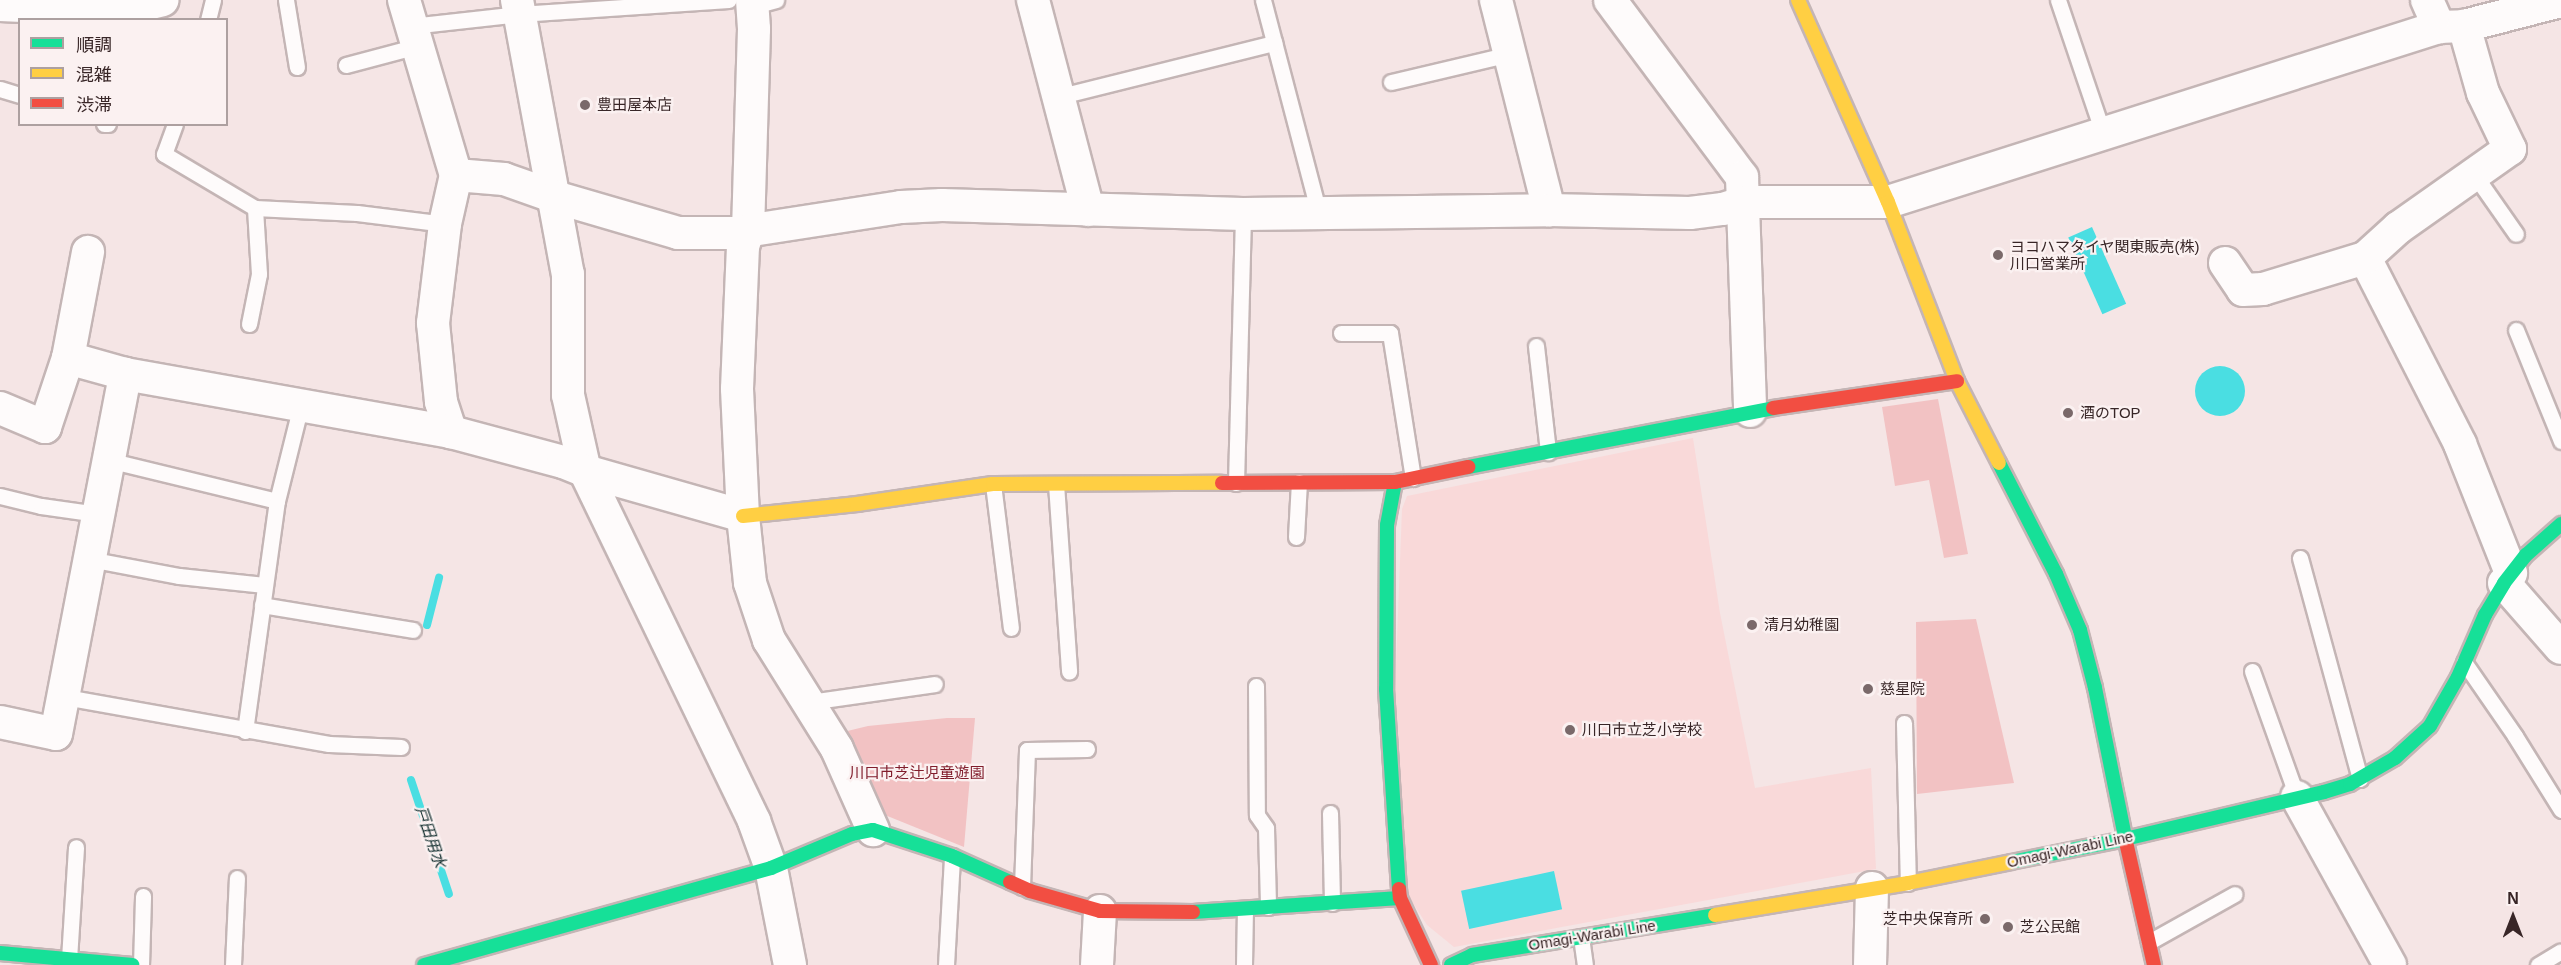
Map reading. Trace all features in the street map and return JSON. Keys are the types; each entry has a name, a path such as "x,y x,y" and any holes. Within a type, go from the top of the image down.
{"street":[{"path":"1033,0 1088,210"},
{"path":"1496,0 1549,210"},
{"path":"1610,0 1742,177 1750,411"},
{"path":"1798,0 1888,202 1957,381 2056,574 2080,630 2095,688 2125,839 2154,965"},
{"path":"456,175 504,179 555,197 678,233 748,231 901,207 942,205 1243,214 1549,210 1690,213 1723,209 1744,202 1888,202 2103,133 2443,18 2561,1"},
{"path":"752,2 748,231 743,246 737,389 743,516 750,583 769,640 837,749 873,830"},
{"path":"0,4 69,8 145,5"},
{"path":"518,7 568,274 568,395 585,471 647,604 754,821 771,868 789,965"},
{"path":"2225,263 2243,290 2263,289 2365,258 2398,228 2510,149 2443,18"},
{"path":"411,24 456,175 445,224 433,323 441,402 451,432"},
{"path":"0,408 45,428 68,358 88,252"},
{"path":"2365,258 2460,444 2507,578 2561,648"},
{"path":"68,358 125,374 451,432 563,462 585,471 743,516 857,504 993,484 1395,482 1750,411 1957,381"},
{"path":"0,722 56,734 125,374"},
{"path":"1395,482 1387,525 1386,689 1400,898 1431,965"},
{"name":"Omagi-Warabi Line","path":"1451,965 1472,955 1908,883 2125,839 2324,792 2360,779 2395,758 2430,726 2464,662 2485,615 2507,578 2526,555 2561,524"},
{"path":"2296,797 2390,965"},
{"path":"424,965 771,868 852,834 873,830 952,856 1022,888 1100,911 1186,912 1400,898"},
{"path":"1870,965 1872,888"},
{"path":"1097,965 1100,911"},
{"path":"0,952 131,965"}],"lane":[{"path":"208,18 213,0"},
{"path":"286,0 297,68"},
{"path":"1263,0 1319,213"},
{"path":"2058,0 2103,133"},
{"path":"346,65 411,24 518,7 752,2"},
{"path":"1057,97 1274,43"},
{"path":"1391,82 1509,54"},
{"path":"0,89 18,94"},
{"path":"174,126 164,154 255,208 357,213 445,224"},
{"path":"2474,174 2516,234"},
{"path":"249,324 259,274 255,208"},
{"path":"1236,483 1243,214"},
{"path":"2516,330 2561,441"},
{"path":"1341,333 1390,333 1413,478"},
{"path":"1536,346 1548,452"},
{"path":"245,730 277,501 301,405"},
{"path":"108,460 277,501"},
{"path":"1296,537 1299,482"},
{"path":"1056,483 1069,672"},
{"path":"993,484 1011,628"},
{"path":"0,496 41,506 98,514"},
{"path":"2300,558 2360,779"},
{"path":"89,559 179,576 265,585"},
{"path":"262,605 413,630"},
{"path":"2464,662 2559,803"},
{"path":"2252,671 2296,797"},
{"path":"809,702 935,684"},
{"path":"1256,686 1257,816 1266,828 1268,907"},
{"path":"65,696 329,744 402,747"},
{"path":"1904,723 1908,883"},
{"path":"1022,888 1027,750 1088,749"},
{"path":"1330,813 1332,903"},
{"path":"69,959 76,847"},
{"path":"946,965 952,856"},
{"path":"233,965 237,878"},
{"path":"2149,942 2235,894"},
{"path":"141,965 143,896"},
{"path":"1244,965 1245,909"},
{"path":"1581,937 1585,965"},
{"path":"2538,965 2559,952"}],"shaded area":[{"name":"川口市立芝小学校","path":"1693,438 1720,613 1755,788 1871,768 1876,869 1454,947 1427,925 1407,894 1395,691 1402,509 1407,496"}],"green space":[{"path":"1938,399 1968,554 1944,558 1929,480 1895,486 1882,407"},
{"path":"1976,619 2014,783 1917,794 1916,622"},
{"name":"川口市芝辻児童遊園","path":"947,718 975,718 964,847 875,811 835,734 868,726"}],"water":[{"path":"2092,227 2126,304 2102,314 2068,238"},
{"path":"2220,366 2229,368 2240,377 2245,391 2243,400 2234,411 2220,416 2211,414 2200,405 2195,391 2197,382 2206,371"},
{"path":"1554,871 1562,909 1469,929 1461,891"}],"waterway":[{"name":"戸田用水","path":"427,625 439,578"},
{"name":"戸田用水","path":"411,780 449,894"}],"traffic: fast":[{"path":"1468,467 1773,408"},
{"path":"1999,463 2056,574 2080,630 2095,688 2126,842"},
{"path":"1395,482 1387,525 1386,689 1399,889"},
{"path":"2011,862 2125,839 2324,792 2350,784 2395,758 2430,726 2458,677 2485,615 2504,583 2526,555 2561,524"},
{"path":"424,965 771,868 852,834 873,830 952,856 1010,882"},
{"path":"1193,912 1400,898"},
{"path":"1451,965 1472,955 1715,915"},
{"path":"0,953 132,965"}],"traffic: slow":[{"path":"1798,0 1888,202 1957,381 1999,463"},
{"path":"743,516 857,504 993,484 1222,483"},
{"path":"1715,915 1908,883 2011,862"}],"traffic: jam":[{"path":"1773,408 1957,381"},
{"path":"1222,483 1395,482 1468,467"},
{"path":"2126,842 2154,965"},
{"path":"1010,882 1030,891 1100,911 1193,912"},
{"path":"1399,889 1400,898 1431,965"}],"place":[{"name":"豊田屋本店","path":"585,105"},
{"name":"ヨコハマタイヤ関東販売(株) 川口営業所","path":"1998,255"},
{"name":"酒のTOP","path":"2068,413"},
{"name":"清月幼稚園","path":"1752,625"},
{"name":"慈星院","path":"1868,689"},
{"name":"川口市立芝小学校","path":"1570,730"},
{"name":"芝中央保育所","path":"1985,919"},
{"name":"芝公民館","path":"2008,927"}]}
